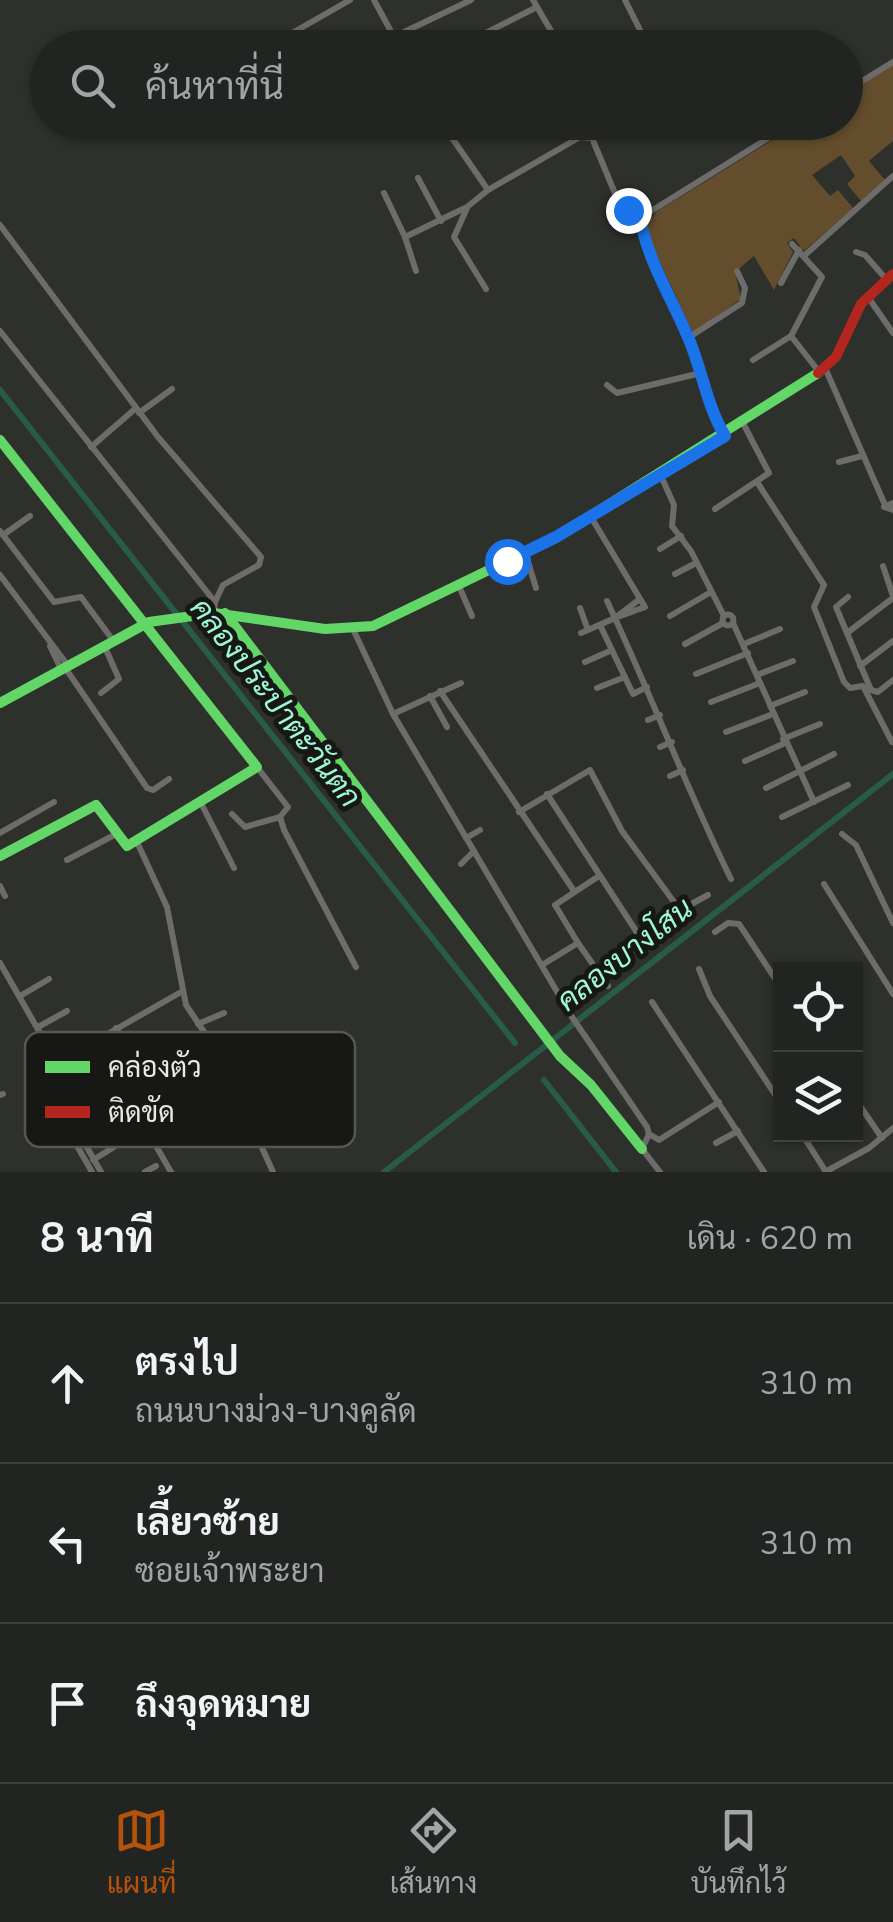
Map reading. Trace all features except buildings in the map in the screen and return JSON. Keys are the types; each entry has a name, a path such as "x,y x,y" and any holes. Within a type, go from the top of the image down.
{"street":[{"path":"298,30 350,0"},
{"path":"374,0 390,30"},
{"path":"408,30 471,0"},
{"path":"625,0 640,30"},
{"path":"488,30 535,4 551,30"},
{"path":"863,81 893,62"},
{"path":"453,140 488,190"},
{"path":"404,238 467,207 488,190 581,140"},
{"path":"590,140 619,203 640,218 646,246 688,338 707,404 725,436"},
{"path":"640,218 765,140"},
{"path":"781,283 802,253 893,176"},
{"path":"418,178 441,221"},
{"path":"384,193 416,271"},
{"path":"467,207 454,236 486,290"},
{"path":"0,224 137,411 262,560 223,585 215,610"},
{"path":"753,360 791,336 822,282 792,244"},
{"path":"0,702 147,623 215,610 324,630 353,630 372,626 525,552 661,476 824,372 868,298 890,277 856,252"},
{"path":"688,338 744,300 745,288 737,272"},
{"path":"868,298 893,332"},
{"path":"0,331 560,1056 592,1084 660,1172"},
{"path":"791,336 824,372 862,456 890,506"},
{"path":"607,385 618,394 700,372"},
{"path":"92,448 137,411 172,390"},
{"path":"715,508 757,482 770,469 744,426"},
{"path":"0,440 288,807 280,817 245,827 232,814"},
{"path":"840,462 862,456"},
{"path":"661,476 673,514 672,526 744,644 814,802"},
{"path":"757,482 824,584 814,607 844,682 850,688 863,686 892,742"},
{"path":"30,516 2,533 54,602 80,597 108,642 119,679 101,693"},
{"path":"580,608 585,632 642,603 591,517"},
{"path":"660,549 682,538"},
{"path":"525,552 536,588"},
{"path":"675,574 697,563"},
{"path":"847,633 893,597 883,566"},
{"path":"0,575 147,788 154,790 170,779"},
{"path":"458,583 472,616"},
{"path":"670,616 712,592"},
{"path":"848,597 836,605 874,692 893,680"},
{"path":"607,601 731,880"},
{"path":"685,644 727,620"},
{"path":"600,625 633,694 647,687"},
{"path":"744,644 780,629"},
{"path":"353,630 393,714 572,1017 649,1134 659,1140 719,1102"},
{"path":"860,666 893,641"},
{"path":"585,662 612,650"},
{"path":"696,674 748,653"},
{"path":"712,702 792,660"},
{"path":"598,688 625,677"},
{"path":"393,714 461,683"},
{"path":"440,691 574,890"},
{"path":"726,732 805,692"},
{"path":"430,696 447,726"},
{"path":"648,720 660,715"},
{"path":"745,761 820,724"},
{"path":"660,747 672,742"},
{"path":"766,788 834,754"},
{"path":"0,856 96,804 126,846 257,767"},
{"path":"519,812 590,770 622,831 677,906 684,908 708,895"},
{"path":"670,776 683,770"},
{"path":"782,817 848,785"},
{"path":"548,794 638,934"},
{"path":"0,832 54,802"},
{"path":"201,803 234,868"},
{"path":"280,817 356,967"},
{"path":"466,838 480,830"},
{"path":"67,860 118,833"},
{"path":"842,834 856,845 893,923"},
{"path":"137,842 167,907 181,992 204,1032"},
{"path":"460,864 474,851"},
{"path":"599,876 555,905 608,986"},
{"path":"824,884 893,994"},
{"path":"0,886 6,896"},
{"path":"715,932 732,922 739,924 773,975"},
{"path":"542,965 578,944"},
{"path":"0,962 40,1032"},
{"path":"700,970 710,996 773,1091"},
{"path":"20,996 49,979"},
{"path":"109,1032 181,992"},
{"path":"652,1002 764,1172"},
{"path":"38,1027 67,1011"},
{"path":"198,1024 224,1012"},
{"path":"116,1028 118,1032"},
{"path":"863,1110 882,1138"},
{"path":"807,1142 826,1172 893,1128"},
{"path":"716,1143 738,1131"},
{"path":"642,1148 649,1134"},
{"path":"78,1147 92,1172"},
{"path":"86,1147 101,1172"},
{"path":"94,1160 114,1147"},
{"path":"157,1147 172,1172"},
{"path":"262,1147 274,1172"},
{"path":"145,1172 156,1166"}],"shaded area":[{"path":"893,65 893,141 869,161 885,180 861,201 847,184 855,176 841,155 812,175 830,196 838,190 853,208 804,251 794,238 787,243 793,252 774,290 754,256 735,272 741,299 693,333 650,241 647,224 656,212 772,140 863,140 863,84"}],"waterway":[{"name":"คลองประปาตะวันตก","path":"0,390 515,1043"},
{"name":"คลองบางโสน","path":"384,1172 893,774"},
{"name":"คลองประปาตะวันตก","path":"544,1080 616,1172"}],"traffic: fast":[{"path":"0,703 149,622 214,613 325,629 373,626 557,537 818,373"},
{"path":"0,440 257,767 127,846 96,805 0,856"},
{"path":"225,613 560,1056 591,1085 642,1149"}],"traffic: jam":[{"path":"818,373 836,357 861,304 893,274"}],"route":[{"path":"507,561 635,492 725,436 710,412 697,360 646,246 640,218 628,210"}]}
